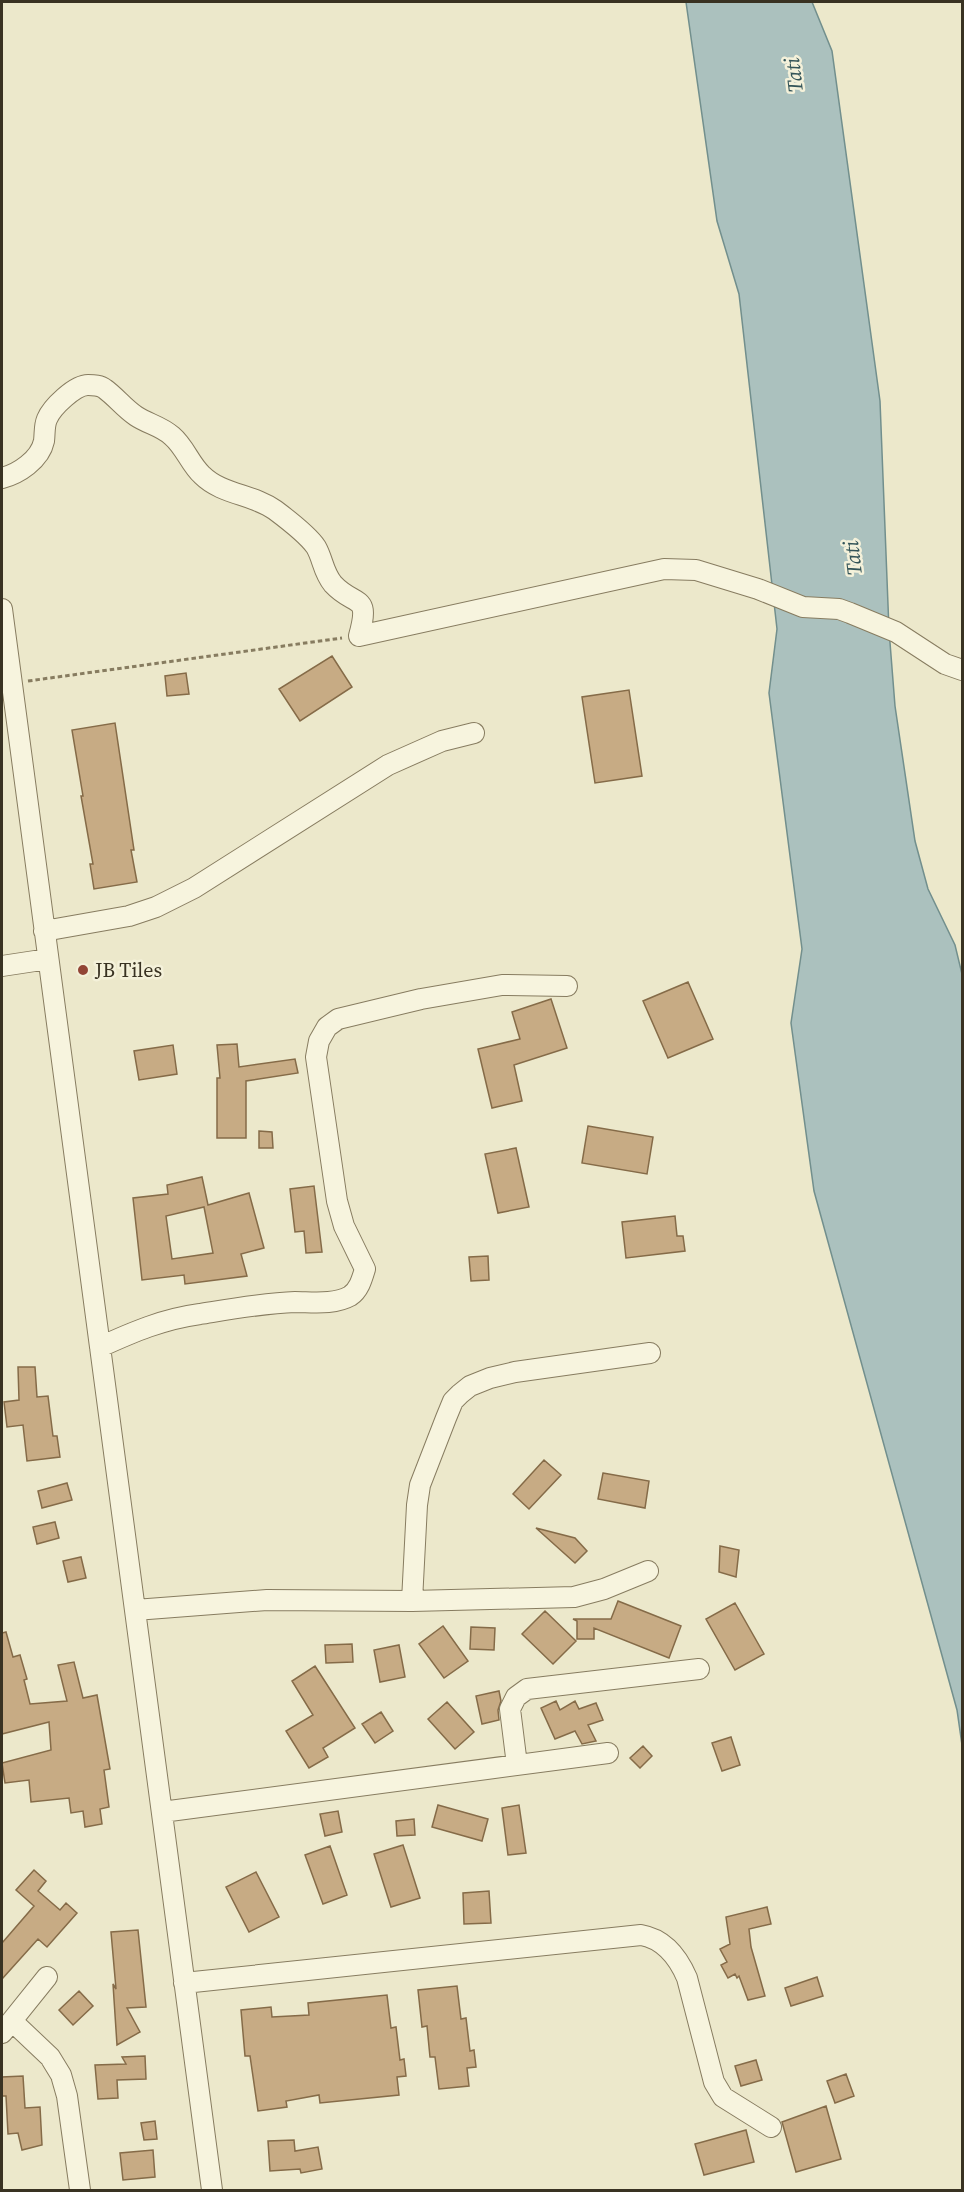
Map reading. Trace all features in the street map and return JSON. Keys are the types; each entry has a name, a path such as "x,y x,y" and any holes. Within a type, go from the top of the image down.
{"street":[{"path":"2,478 26,468 43,444 48,416 76,388 85,385 104,388 136,416 171,435 184,448 200,474 209,481 275,510 310,540 315,546 327,577 362,606 364,615 359,636 664,569 682,568 696,570 758,589 803,607 850,613 896,632 945,664 963,670"},
{"path":"2,609 212,2190"},
{"path":"44,932 129,916 156,907 194,888 388,765 442,741 474,732"},
{"path":"2,966 48,959"},
{"path":"100,1347 152,1324 198,1314 294,1302 317,1303 338,1300 350,1296 360,1285 365,1269 344,1226 337,1201 316,1058 319,1041 327,1027 338,1019 432,997 502,985 567,986"},
{"path":"412,1601 420,1485 453,1401 480,1382 515,1372 650,1353"},
{"path":"135,1610 267,1600 412,1601 574,1597 604,1589 648,1570"},
{"path":"517,1765 510,1708 516,1697 528,1689 699,1669"},
{"path":"162,1812 608,1753"},
{"path":"184,1983 641,1935 651,1936 672,1953 681,1964 687,1978 714,2082 723,2097 771,2127"},
{"path":"47,1977 7,2027 50,2056 61,2075 67,2096 80,2190"}],"path":[{"path":"11,683 359,636"}],"water":[{"name":"Tati","path":"686,2 812,2 832,51 880,401 889,630 895,706 915,841 928,889 955,945 962,974 962,1745 957,1710 814,1191 791,1023 802,949 769,693 777,629 739,294 717,221"}],"building":[{"path":"332,656 352,687 300,721 279,689"},
{"path":"186,673 189,694 167,696 165,676"},
{"path":"629,690 642,776 595,783 582,697"},
{"path":"115,723 137,882 94,889 90,864 93,864 72,730"},
{"path":"688,982 713,1039 668,1058 643,1001"},
{"path":"551,999 567,1048 514,1065 522,1101 492,1108 478,1049 520,1039 512,1012"},
{"path":"237,1044 239,1067 295,1059 298,1073 246,1081 246,1138 217,1138 217,1078 220,1078 217,1045"},
{"path":"173,1045 177,1074 139,1080 134,1051"},
{"path":"588,1126 653,1137 647,1174 582,1163"},
{"path":"259,1131 272,1132 273,1148 259,1148"},
{"path":"516,1148 529,1207 498,1213 485,1154"},
{"path":"202,1177 208,1205 249,1193 264,1248 241,1254 247,1276 185,1284 184,1275 142,1280 133,1198 168,1194 167,1185","holes":["204,1207 213,1253 172,1259 166,1216"]},
{"path":"314,1186 322,1252 306,1253 304,1231 295,1232 290,1189"},
{"path":"675,1216 677,1236 683,1236 685,1251 626,1258 622,1222"},
{"path":"488,1256 489,1280 471,1281 469,1257"},
{"path":"18,1367 35,1367 37,1397 48,1396 53,1436 57,1436 60,1457 27,1461 23,1425 7,1427 4,1402 19,1400"},
{"path":"544,1460 561,1475 529,1509 513,1494"},
{"path":"603,1473 649,1481 645,1508 598,1499"},
{"path":"67,1483 72,1500 42,1508 38,1491"},
{"path":"55,1522 59,1538 37,1544 33,1527"},
{"path":"536,1528 575,1538 587,1551 575,1563"},
{"path":"720,1546 739,1550 736,1577 719,1572"},
{"path":"81,1557 86,1578 68,1582 63,1561"},
{"path":"618,1601 681,1626 669,1658 594,1628 594,1639 577,1639 577,1621 573,1619 611,1619"},
{"path":"735,1603 764,1654 735,1670 706,1619"},
{"path":"545,1611 576,1641 553,1664 522,1634"},
{"path":"443,1626 468,1661 444,1678 419,1644"},
{"path":"471,1627 495,1628 494,1650 470,1649"},
{"path":"6,1632 13,1657 20,1655 27,1679 24,1680 30,1704 67,1701 58,1665 74,1662 83,1698 97,1695 110,1769 104,1770 109,1807 100,1809 102,1824 85,1827 83,1811 71,1813 69,1798 31,1802 29,1780 5,1783 2,1763 51,1750 49,1722 2,1734 2,1633"},
{"path":"352,1644 353,1662 326,1663 325,1645"},
{"path":"399,1645 405,1677 380,1682 374,1650"},
{"path":"315,1666 355,1728 323,1748 328,1757 309,1768 286,1731 313,1715 292,1681"},
{"path":"499,1691 501,1701 498,1710 499,1720 482,1724 476,1696"},
{"path":"556,1701 560,1710 575,1701 579,1709 596,1703 603,1720 588,1725 596,1741 582,1744 575,1731 555,1739 541,1708"},
{"path":"447,1702 474,1732 455,1749 428,1719"},
{"path":"381,1712 393,1731 375,1743 362,1724"},
{"path":"731,1737 740,1765 722,1771 712,1743"},
{"path":"643,1746 652,1756 640,1768 630,1758"},
{"path":"438,1805 488,1819 482,1841 432,1827"},
{"path":"519,1805 526,1853 508,1855 502,1808"},
{"path":"338,1811 342,1832 325,1836 320,1814"},
{"path":"414,1819 415,1835 397,1836 396,1821"},
{"path":"403,1845 420,1898 391,1907 374,1854"},
{"path":"330,1846 347,1895 323,1904 305,1855"},
{"path":"34,1870 46,1881 38,1891 60,1910 66,1903 77,1913 47,1947 38,1939 2,1979 2,1943 34,1906 16,1890"},
{"path":"256,1872 279,1917 249,1932 226,1887"},
{"path":"489,1891 491,1923 464,1924 463,1893"},
{"path":"767,1907 771,1924 749,1929 751,1947 765,1996 748,2000 739,1976 737,1978 735,1974 728,1978 721,1965 727,1962 720,1949 730,1944 726,1917"},
{"path":"138,1930 146,2007 127,2008 140,2032 117,2045 113,1984 116,1989 111,1932"},
{"path":"817,1977 823,1996 791,2006 785,1988"},
{"path":"457,1986 461,2019 466,2018 470,2051 474,2050 476,2067 467,2068 469,2086 439,2089 435,2057 430,2057 427,2026 422,2027 418,1990"},
{"path":"79,1991 93,2006 73,2025 59,2010"},
{"path":"387,1995 391,2028 396,2027 400,2060 404,2059 406,2076 397,2077 399,2095 320,2103 319,2095 286,2101 287,2107 258,2111 250,2056 245,2056 241,2010 271,2007 272,2017 309,2015 308,2003"},
{"path":"145,2056 146,2079 117,2080 118,2098 98,2099 95,2065 126,2064 122,2057"},
{"path":"756,2060 762,2080 741,2086 735,2066"},
{"path":"846,2074 854,2096 835,2103 827,2081"},
{"path":"23,2076 25,2108 40,2107 42,2145 22,2150 18,2133 8,2134 6,2096 2,2096 2,2077"},
{"path":"826,2106 841,2159 796,2172 782,2122"},
{"path":"155,2121 157,2139 144,2140 141,2123"},
{"path":"746,2130 754,2162 704,2175 695,2144"},
{"path":"294,2140 295,2151 318,2147 322,2169 301,2173 300,2169 270,2171 268,2141"},
{"path":"153,2150 155,2177 123,2180 120,2153"}],"place":[{"name":"JB Tiles","path":"83,970"}]}
